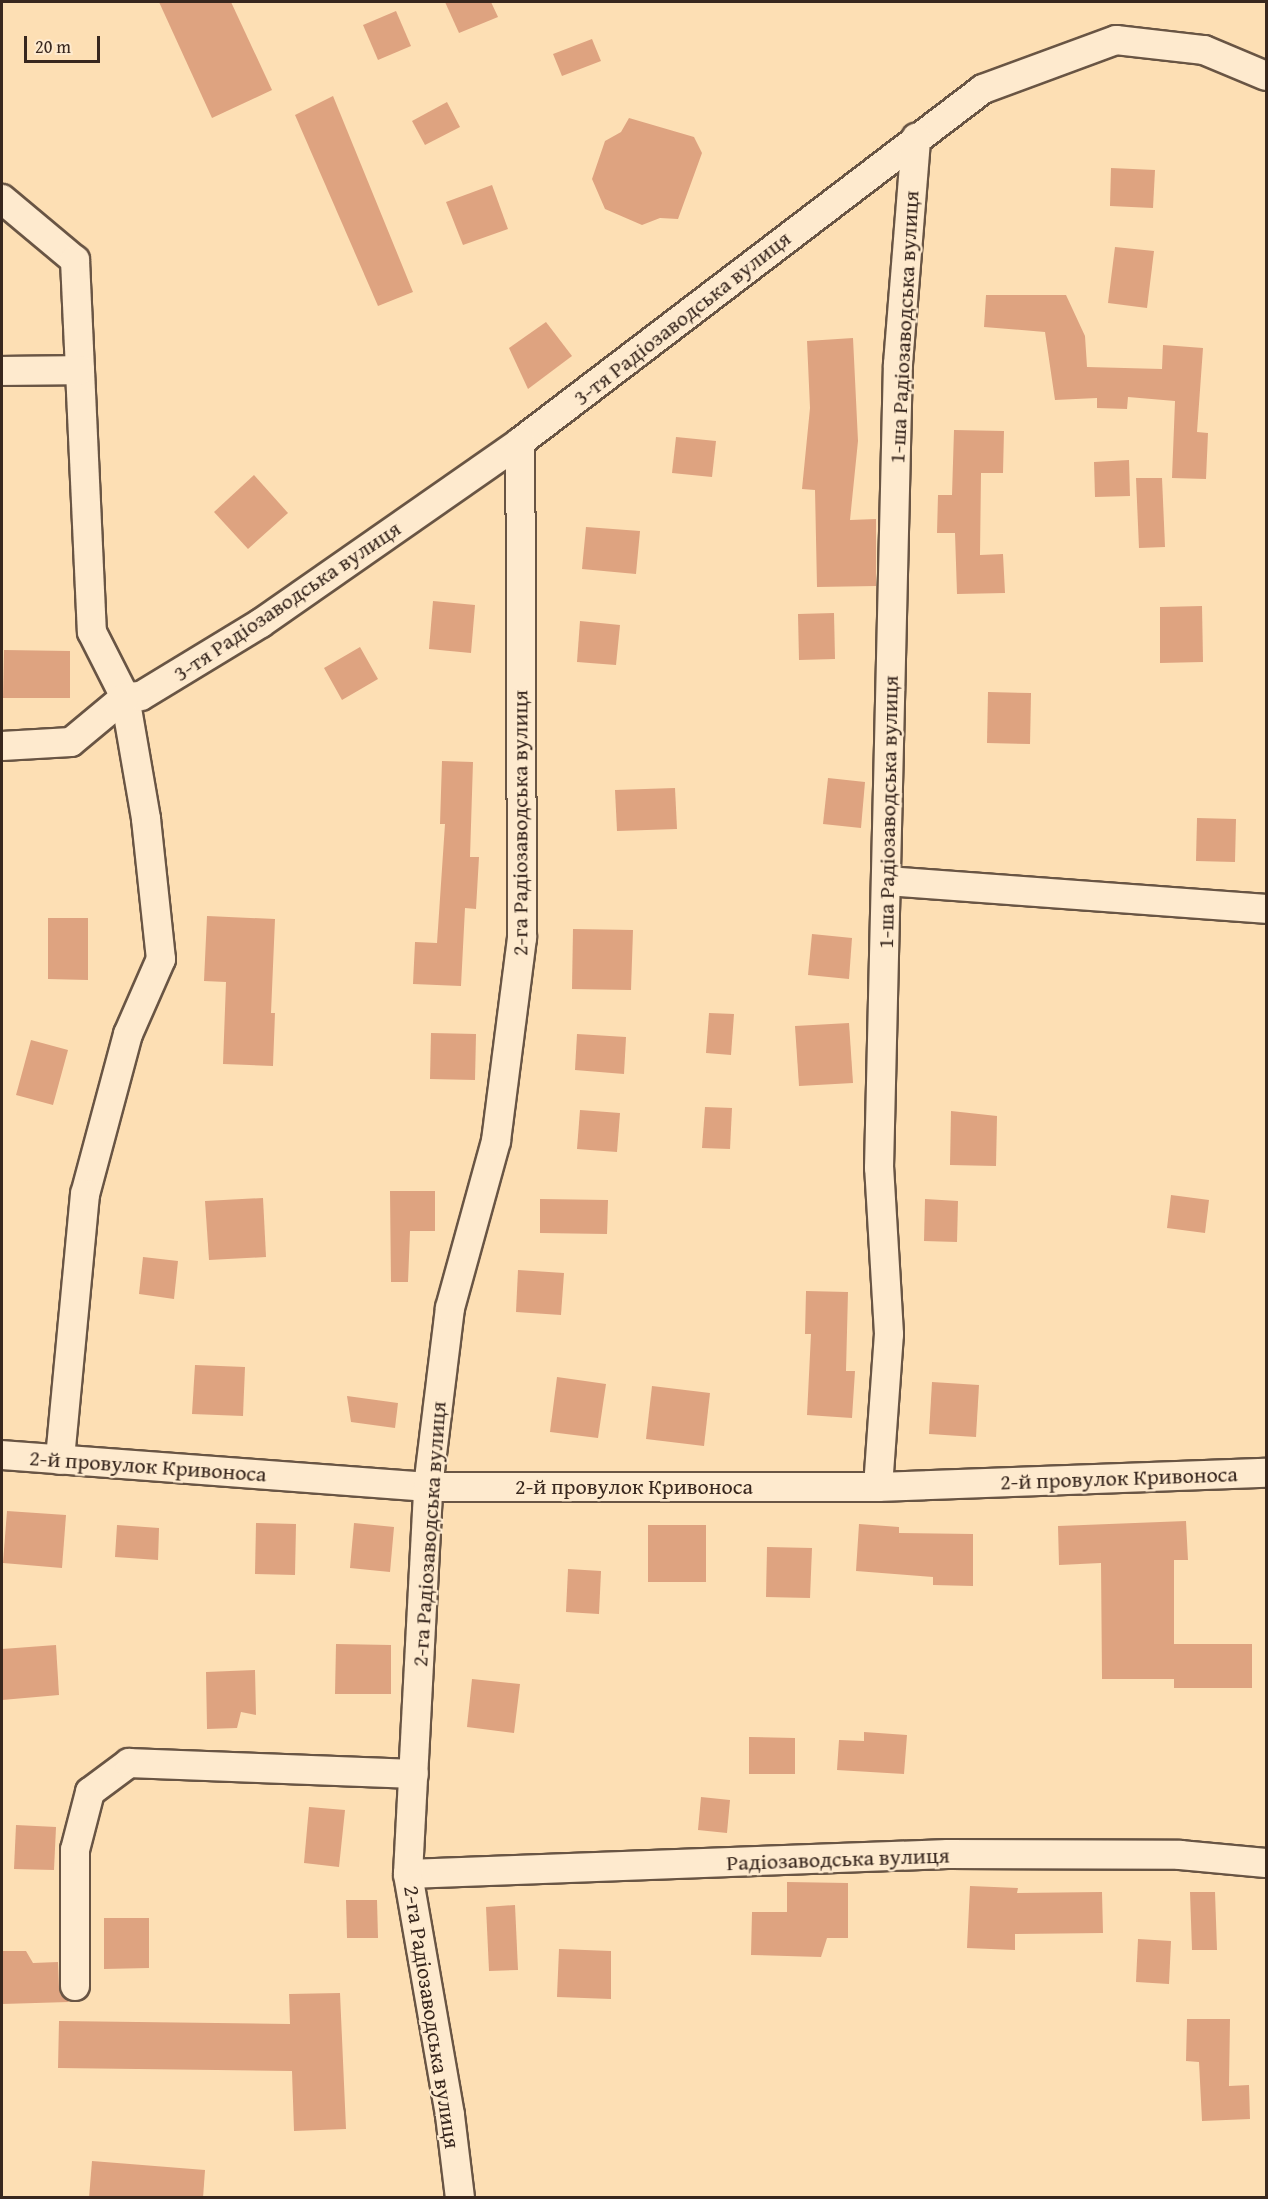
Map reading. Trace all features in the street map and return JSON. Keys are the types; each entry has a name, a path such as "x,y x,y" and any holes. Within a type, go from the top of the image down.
{"street":[{"name":"3-тя Радіозаводська вулиця","path":"124,697 141,696 261,623 520,442 983,89 1116,40 1204,50 1266,76"},
{"name":"1-ша Радіозаводська вулиця","path":"878,1487 889,1334 879,1168 898,364 916,138"},
{"path":"2,199 75,260 92,632 124,697 147,819 161,959 128,1034 85,1194 60,1460"},
{"path":"2,372 80,370"},
{"name":"2-га Радіозаводська вулиця","path":"460,2198 450,2115 408,1874 428,1487 450,1308 496,1141 522,938 520,442"},
{"path":"2,746 70,742 124,697"},
{"path":"887,881 1266,909"},
{"name":"2-й провулок Кривоноса","path":"2,1455 428,1487 878,1487 1266,1473"},
{"path":"75,1986 75,1850 90,1792 129,1763 414,1774"},
{"name":"Радіозаводська вулиця","path":"408,1874 948,1854 1180,1855 1266,1863"}],"building":[{"path":"159,2 231,2 272,90 212,118"},
{"path":"445,2 491,2 498,17 459,33"},
{"path":"396,11 411,46 378,60 363,25"},
{"path":"592,39 601,61 562,76 553,54"},
{"path":"333,96 413,292 378,306 295,115"},
{"path":"447,102 460,127 425,145 412,121"},
{"path":"629,118 694,137 702,153 678,219 660,218 642,225 605,209 592,179 605,141 621,132"},
{"path":"1111,168 1155,170 1153,208 1110,206"},
{"path":"492,185 508,229 463,245 446,202"},
{"path":"1115,247 1154,251 1147,308 1108,303"},
{"path":"986,295 1066,295 1085,336 1087,367 1162,369 1163,345 1203,348 1197,432 1208,433 1206,479 1172,478 1175,401 1128,397 1127,409 1097,408 1097,398 1055,400 1045,332 984,327"},
{"path":"546,322 572,356 528,389 509,348"},
{"path":"853,338 858,441 850,520 876,519 876,586 817,587 815,490 802,489 810,408 807,341"},
{"path":"954,430 1004,431 1003,473 981,473 980,555 1003,554 1005,593 957,594 955,533 937,533 938,495 952,495"},
{"path":"676,437 716,441 712,477 672,473"},
{"path":"1129,460 1130,496 1095,497 1094,462"},
{"path":"254,475 288,513 248,549 214,512"},
{"path":"1136,478 1162,478 1165,547 1139,548"},
{"path":"586,527 640,531 636,574 582,569"},
{"path":"433,601 475,605 471,653 429,649"},
{"path":"1202,606 1203,662 1160,663 1160,607"},
{"path":"834,613 835,659 799,660 798,614"},
{"path":"580,621 620,625 616,665 577,662"},
{"path":"360,647 378,679 342,700 324,668"},
{"path":"4,650 70,651 70,698 3,698"},
{"path":"988,692 1031,693 1030,744 987,743"},
{"path":"442,761 473,762 470,857 479,857 476,909 465,908 461,986 413,984 415,942 437,943 445,824 440,824"},
{"path":"828,778 865,782 861,828 823,824"},
{"path":"675,788 677,829 617,831 615,790"},
{"path":"1197,818 1236,819 1235,862 1196,861"},
{"path":"207,916 275,919 271,1013 275,1013 273,1066 223,1064 226,982 204,981"},
{"path":"48,918 88,918 88,980 48,979"},
{"path":"573,929 633,930 631,990 572,989"},
{"path":"812,934 852,938 849,979 808,975"},
{"path":"709,1013 734,1014 731,1055 706,1053"},
{"path":"849,1023 853,1083 799,1086 795,1026"},
{"path":"431,1033 476,1034 475,1080 430,1079"},
{"path":"577,1034 626,1037 624,1074 575,1070"},
{"path":"31,1040 68,1050 53,1105 16,1095"},
{"path":"705,1107 732,1108 730,1149 702,1148"},
{"path":"580,1110 620,1113 617,1152 577,1149"},
{"path":"951,1111 997,1116 996,1166 950,1165"},
{"path":"390,1191 435,1191 435,1231 410,1231 408,1282 391,1282"},
{"path":"1171,1195 1209,1200 1205,1233 1167,1228"},
{"path":"263,1198 266,1257 209,1260 205,1201"},
{"path":"540,1199 608,1200 607,1234 540,1233"},
{"path":"925,1199 958,1201 957,1242 924,1241"},
{"path":"143,1257 178,1261 174,1299 139,1294"},
{"path":"518,1270 564,1273 561,1315 516,1312"},
{"path":"806,1291 848,1292 846,1371 855,1371 852,1418 807,1415 811,1334 805,1334"},
{"path":"195,1365 245,1367 243,1416 192,1414"},
{"path":"557,1377 606,1384 598,1438 550,1432"},
{"path":"932,1382 979,1385 976,1437 929,1434"},
{"path":"652,1386 710,1393 704,1446 646,1439"},
{"path":"347,1396 398,1403 395,1428 351,1422"},
{"path":"7,1511 66,1515 62,1568 3,1563"},
{"path":"1186,1521 1188,1560 1174,1560 1174,1644 1252,1644 1252,1688 1174,1688 1174,1679 1102,1679 1101,1563 1059,1565 1058,1526"},
{"path":"256,1523 296,1524 295,1575 255,1574"},
{"path":"354,1523 394,1527 390,1572 350,1568"},
{"path":"859,1524 899,1527 899,1533 973,1534 973,1586 933,1585 933,1577 856,1571"},
{"path":"117,1525 159,1528 158,1560 115,1557"},
{"path":"648,1525 706,1525 706,1582 648,1582"},
{"path":"767,1547 812,1548 810,1598 766,1597"},
{"path":"568,1569 601,1571 599,1614 566,1612"},
{"path":"336,1644 391,1645 391,1694 335,1694"},
{"path":"56,1645 59,1695 2,1700 2,1649"},
{"path":"255,1670 256,1715 241,1712 237,1728 207,1729 206,1672"},
{"path":"472,1679 520,1684 514,1733 467,1727"},
{"path":"864,1732 907,1735 904,1774 837,1770 839,1740 864,1741"},
{"path":"749,1737 795,1738 795,1774 749,1774"},
{"path":"701,1797 730,1800 727,1833 698,1830"},
{"path":"309,1807 345,1810 339,1867 304,1863"},
{"path":"16,1825 56,1827 54,1870 14,1869"},
{"path":"787,1882 848,1883 848,1938 827,1938 821,1957 751,1955 752,1912 787,1912"},
{"path":"970,1886 1018,1888 1017,1893 1102,1892 1103,1933 1015,1934 1015,1950 967,1948"},
{"path":"1190,1892 1215,1892 1217,1950 1192,1950"},
{"path":"346,1900 377,1900 378,1938 347,1938"},
{"path":"515,1905 518,1970 489,1971 486,1907"},
{"path":"104,1918 149,1918 149,1968 104,1969"},
{"path":"1138,1939 1171,1941 1169,1984 1136,1982"},
{"path":"559,1949 611,1951 611,1999 557,1997"},
{"path":"2,1951 26,1951 33,1963 58,1962 61,1995 69,2002 2,2004"},
{"path":"340,1993 346,2129 294,2131 292,2071 58,2068 59,2021 290,2024 289,1994"},
{"path":"1187,2019 1230,2019 1229,2086 1249,2085 1250,2119 1202,2121 1199,2062 1186,2061"},
{"path":"92,2161 205,2170 203,2198 89,2198"}]}
